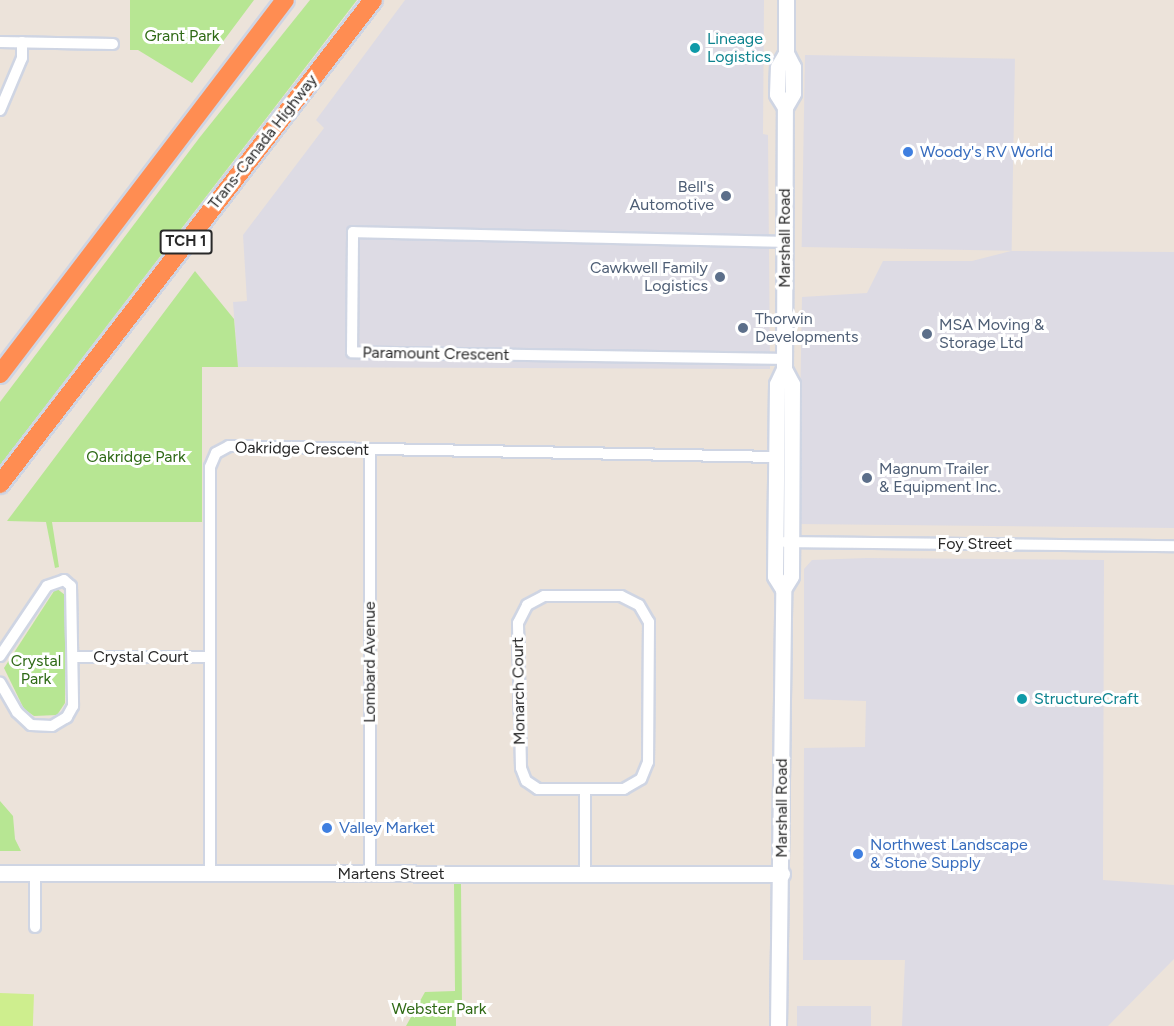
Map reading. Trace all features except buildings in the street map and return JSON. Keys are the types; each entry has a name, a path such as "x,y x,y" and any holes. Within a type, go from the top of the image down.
{"highway":[{"path":"0,375 285,0"},
{"name":"Trans-Canada Highway","path":"0,484 373,0"}],"main road":[{"name":"Marshall Road","path":"783,589 775,576 775,542 777,384 784,364 785,107 777,94 778,67 786,53 786,0"},
{"name":"Marshall Road","path":"778,1026 782,874 783,589 791,576 792,384 784,364"},
{"name":"Martens Street","path":"0,873 782,874"}],"street":[{"path":"0,42 112,44"},
{"path":"0,110 22,58 22,42"},
{"name":"Paramount Crescent","path":"784,242 353,232 351,352 784,364"},
{"name":"Oakridge Crescent","path":"210,874 210,467 216,453 229,446 776,458"},
{"name":"Lombard Avenue","path":"370,450 370,874"},
{"name":"Foy Street","path":"775,542 1174,546"},
{"name":"Crystal Court","path":"0,656 47,586 64,580 73,594 73,706 60,723 31,724 22,720 0,683"},
{"name":"Monarch Court","path":"544,596 621,596 639,605 649,622 648,762 641,779 624,789 585,789 538,789 526,781 521,768 518,623 527,605 544,596"},
{"name":"Crystal Court","path":"73,657 210,657"},
{"path":"585,789 585,875"},
{"path":"35,873 35,927"}],"shaded area":[{"path":"405,0 764,0 763,134 768,135 770,369 238,367 233,302 247,301 243,235 324,128 316,120"},
{"name":"Woody's RV World","path":"805,55 1015,59 1012,251 802,247"},
{"path":"1011,251 1174,252 1174,528 798,524 802,297 867,293 883,261 972,261"},
{"name":"StructureCraft","path":"867,558 1104,560 1103,880 1174,885 1174,959 1108,1026 902,1026 905,960 803,960 804,748 865,747 866,701 804,699 804,569 812,560"},
{"path":"797,1006 871,1006 871,1026 797,1026"}],"green space":[{"name":"Grant Park","path":"130,0 254,0 192,83 138,50 130,50"},
{"path":"310,0 357,0 0,465 0,402 200,137"},
{"name":"Oakridge Park","path":"195,271 234,319 238,367 202,367 202,522 52,522 59,567 55,568 46,522 7,521"},
{"name":"Crystal Park","path":"56,588 65,595 65,703 57,715 34,716 24,709 4,668"},
{"path":"0,801 13,816 15,839 21,851 0,851"},
{"name":"Webster Park","path":"454,883 461,884 462,1006 456,1006 456,1026 406,1026 425,992 455,991"},
{"path":"0,993 34,994 33,1026 0,1026"}],"place":[{"name":"Lineage Logistics","path":"695,48"},
{"name":"Woody's RV World","path":"908,152"},
{"name":"Bell's Automotive","path":"726,196"},
{"name":"Cawkwell Family Logistics","path":"720,277"},
{"name":"Thorwin Developments","path":"743,328"},
{"name":"MSA Moving & Storage Ltd","path":"927,334"},
{"name":"Magnum Trailer & Equipment Inc.","path":"867,478"},
{"name":"StructureCraft","path":"1022,699"},
{"name":"Valley Market","path":"327,828"},
{"name":"Northwest Landscape & Stone Supply","path":"858,854"}]}
